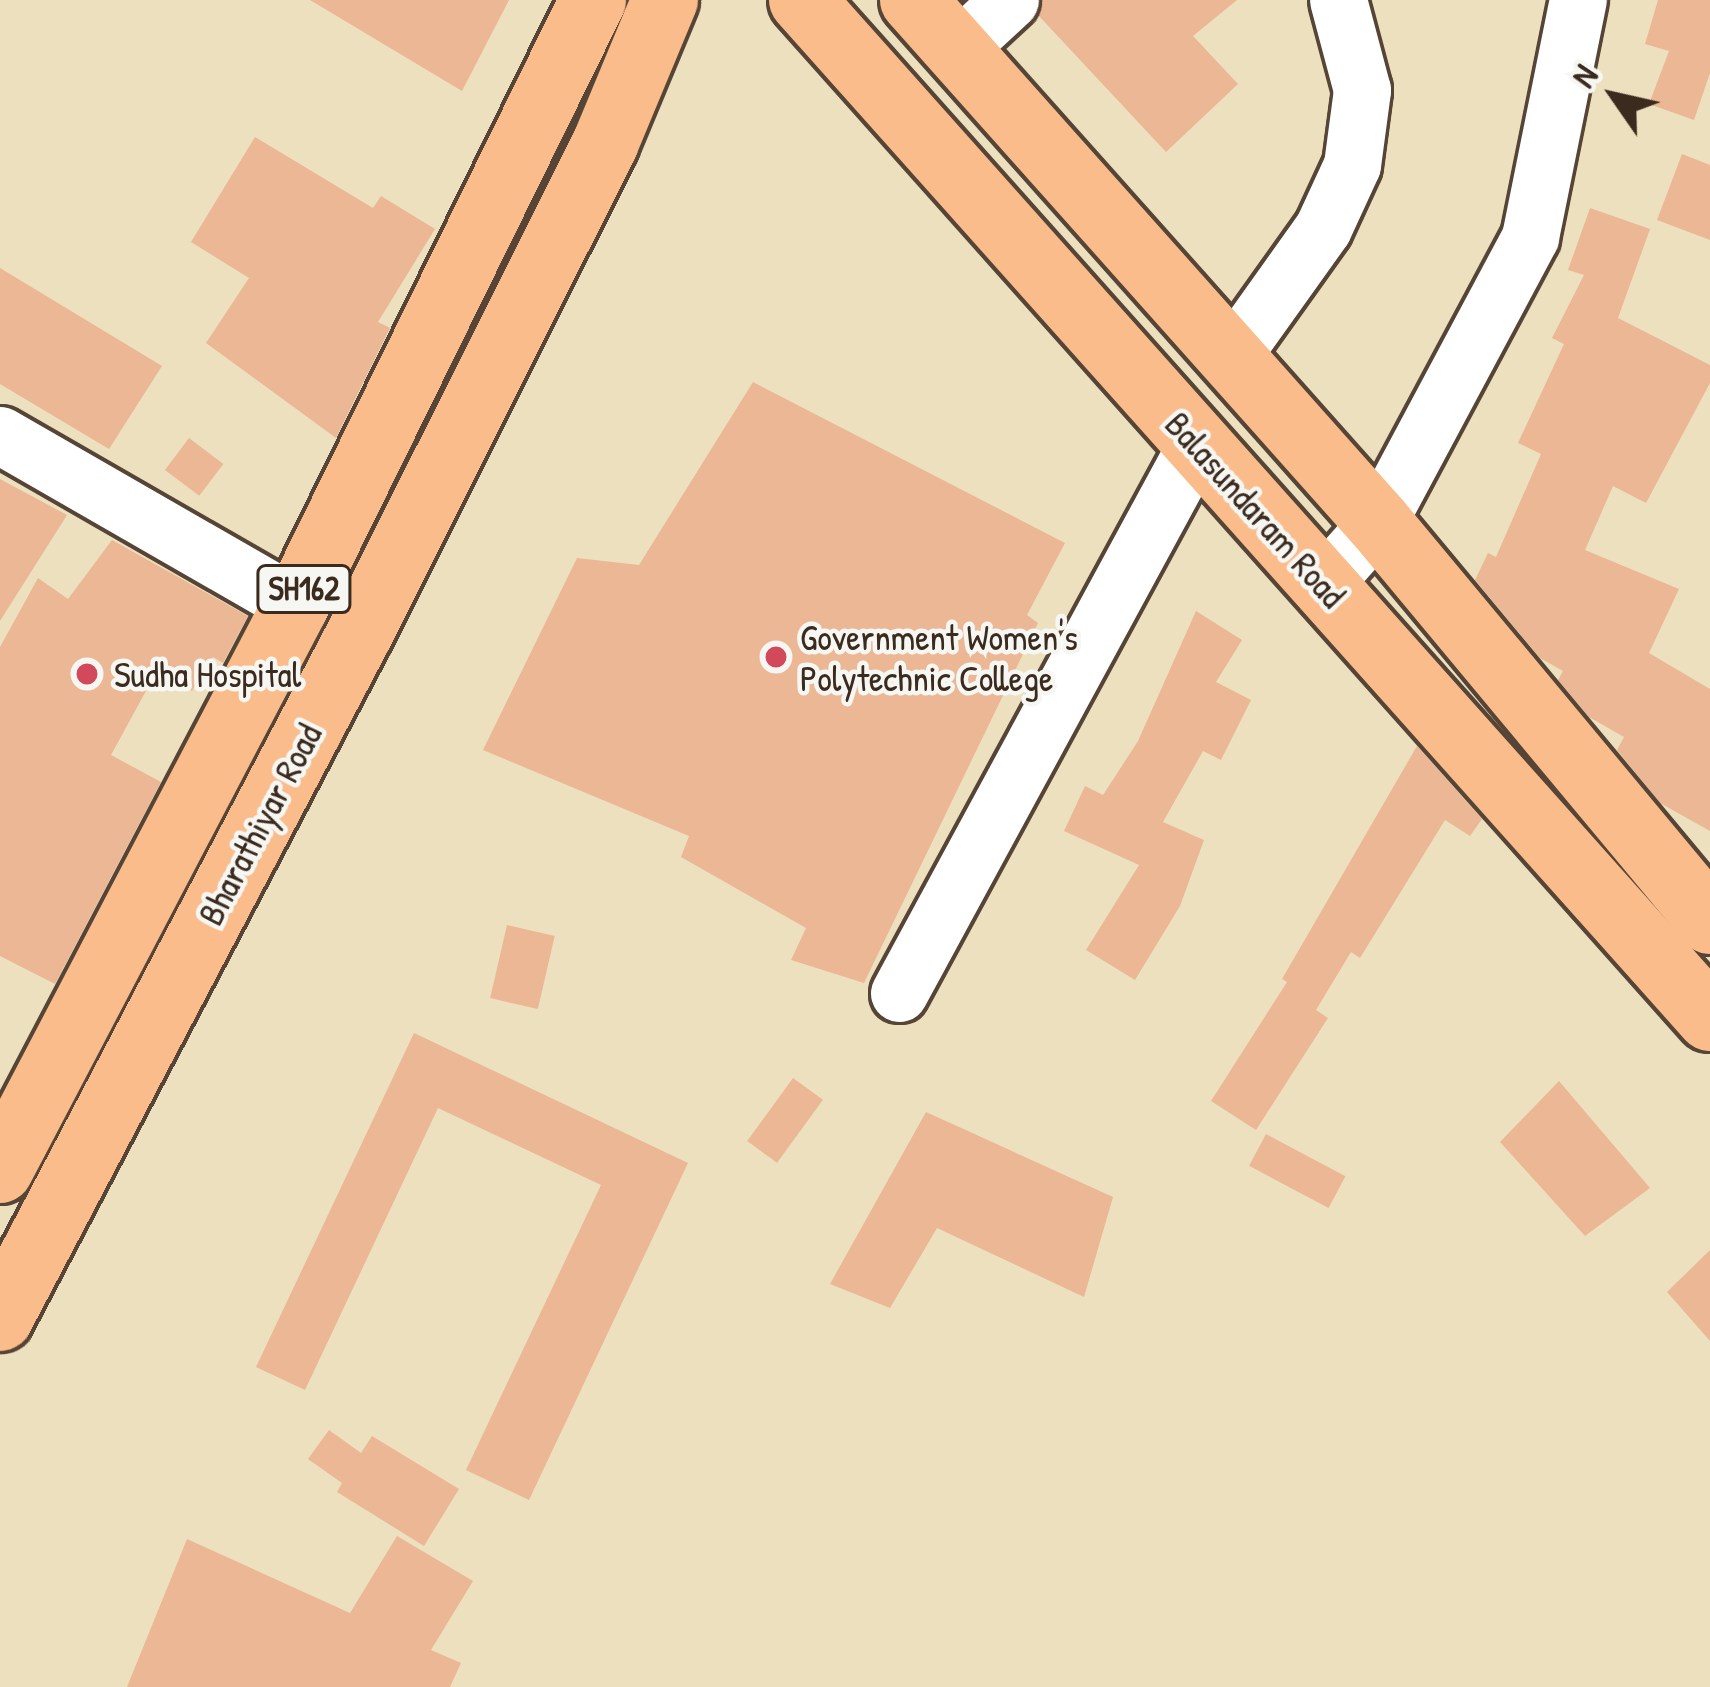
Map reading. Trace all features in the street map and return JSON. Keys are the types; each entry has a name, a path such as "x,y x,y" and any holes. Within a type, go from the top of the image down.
{"main road":[{"name":"Bharathiyar Road","path":"0,1170 296,605 592,0"},
{"name":"Bharathiyar Road","path":"0,1318 371,610 605,144 665,0"},
{"name":"Balasundaram Road","path":"802,0 1710,1018"},
{"path":"913,0 1378,522 1710,921"}],"street":[{"path":"957,49 1010,0"},
{"path":"1231,357 1323,228 1352,165 1362,90 1338,0"},
{"path":"1323,584 1378,522 1530,237 1578,0"},
{"path":"0,435 296,605"},
{"path":"898,993 1197,443"}],"building":[{"path":"310,0 509,0 462,91"},
{"path":"1042,0 1237,0 1193,36 1238,84 1166,152 1038,15"},
{"path":"1658,0 1710,0 1710,73 1694,120 1649,104 1669,51 1645,44"},
{"path":"255,137 373,208 381,196 435,229 378,322 390,328 336,438 206,343 249,278 191,242"},
{"path":"1682,154 1710,165 1710,240 1657,220"},
{"path":"1590,208 1650,229 1618,318 1710,365 1710,383 1646,503 1613,486 1585,550 1679,589 1649,653 1710,689 1710,831 1660,803 1617,750 1624,737 1589,717 1558,680 1563,671 1540,658 1475,580 1488,553 1496,557 1541,454 1518,443 1564,344 1552,338 1584,275 1568,270"},
{"path":"0,268 162,366 109,449 0,384"},
{"path":"753,382 1065,543 1027,615 1038,623 864,983 791,960 806,928 681,857 689,836 483,750 577,558 639,565"},
{"path":"189,438 223,464 199,496 165,470"},
{"path":"0,479 67,515 0,621"},
{"path":"112,540 248,616 223,663 213,657 192,691 158,669 111,755 161,782 55,984 0,956 0,647 38,578 68,599"},
{"path":"1196,611 1242,640 1216,682 1251,700 1221,760 1203,751 1163,822 1204,840 1180,906 1135,980 1086,950 1139,865 1064,831 1085,786 1103,795 1138,741"},
{"path":"1417,746 1482,819 1470,836 1445,820 1360,958 1351,952 1316,1010 1328,1018 1256,1130 1211,1101 1287,982 1282,979"},
{"path":"507,925 555,936 538,1009 490,998"},
{"path":"414,1033 688,1163 529,1500 466,1470 601,1185 438,1108 305,1390 256,1367"},
{"path":"793,1078 823,1100 777,1163 747,1141"},
{"path":"1559,1081 1650,1188 1585,1236 1500,1142"},
{"path":"926,1112 1113,1197 1084,1297 937,1228 890,1308 830,1284"},
{"path":"1266,1134 1345,1176 1329,1208 1249,1166"},
{"path":"1710,1250 1710,1341 1667,1292"},
{"path":"329,1430 361,1453 372,1436 459,1489 424,1546 337,1492 342,1483 308,1459"},
{"path":"397,1536 473,1581 431,1650 461,1663 450,1687 127,1687 187,1539 350,1613"}],"place":[{"name":"Government Women's Polytechnic College","path":"776,657"},
{"name":"Sudha Hospital","path":"87,674"}]}
